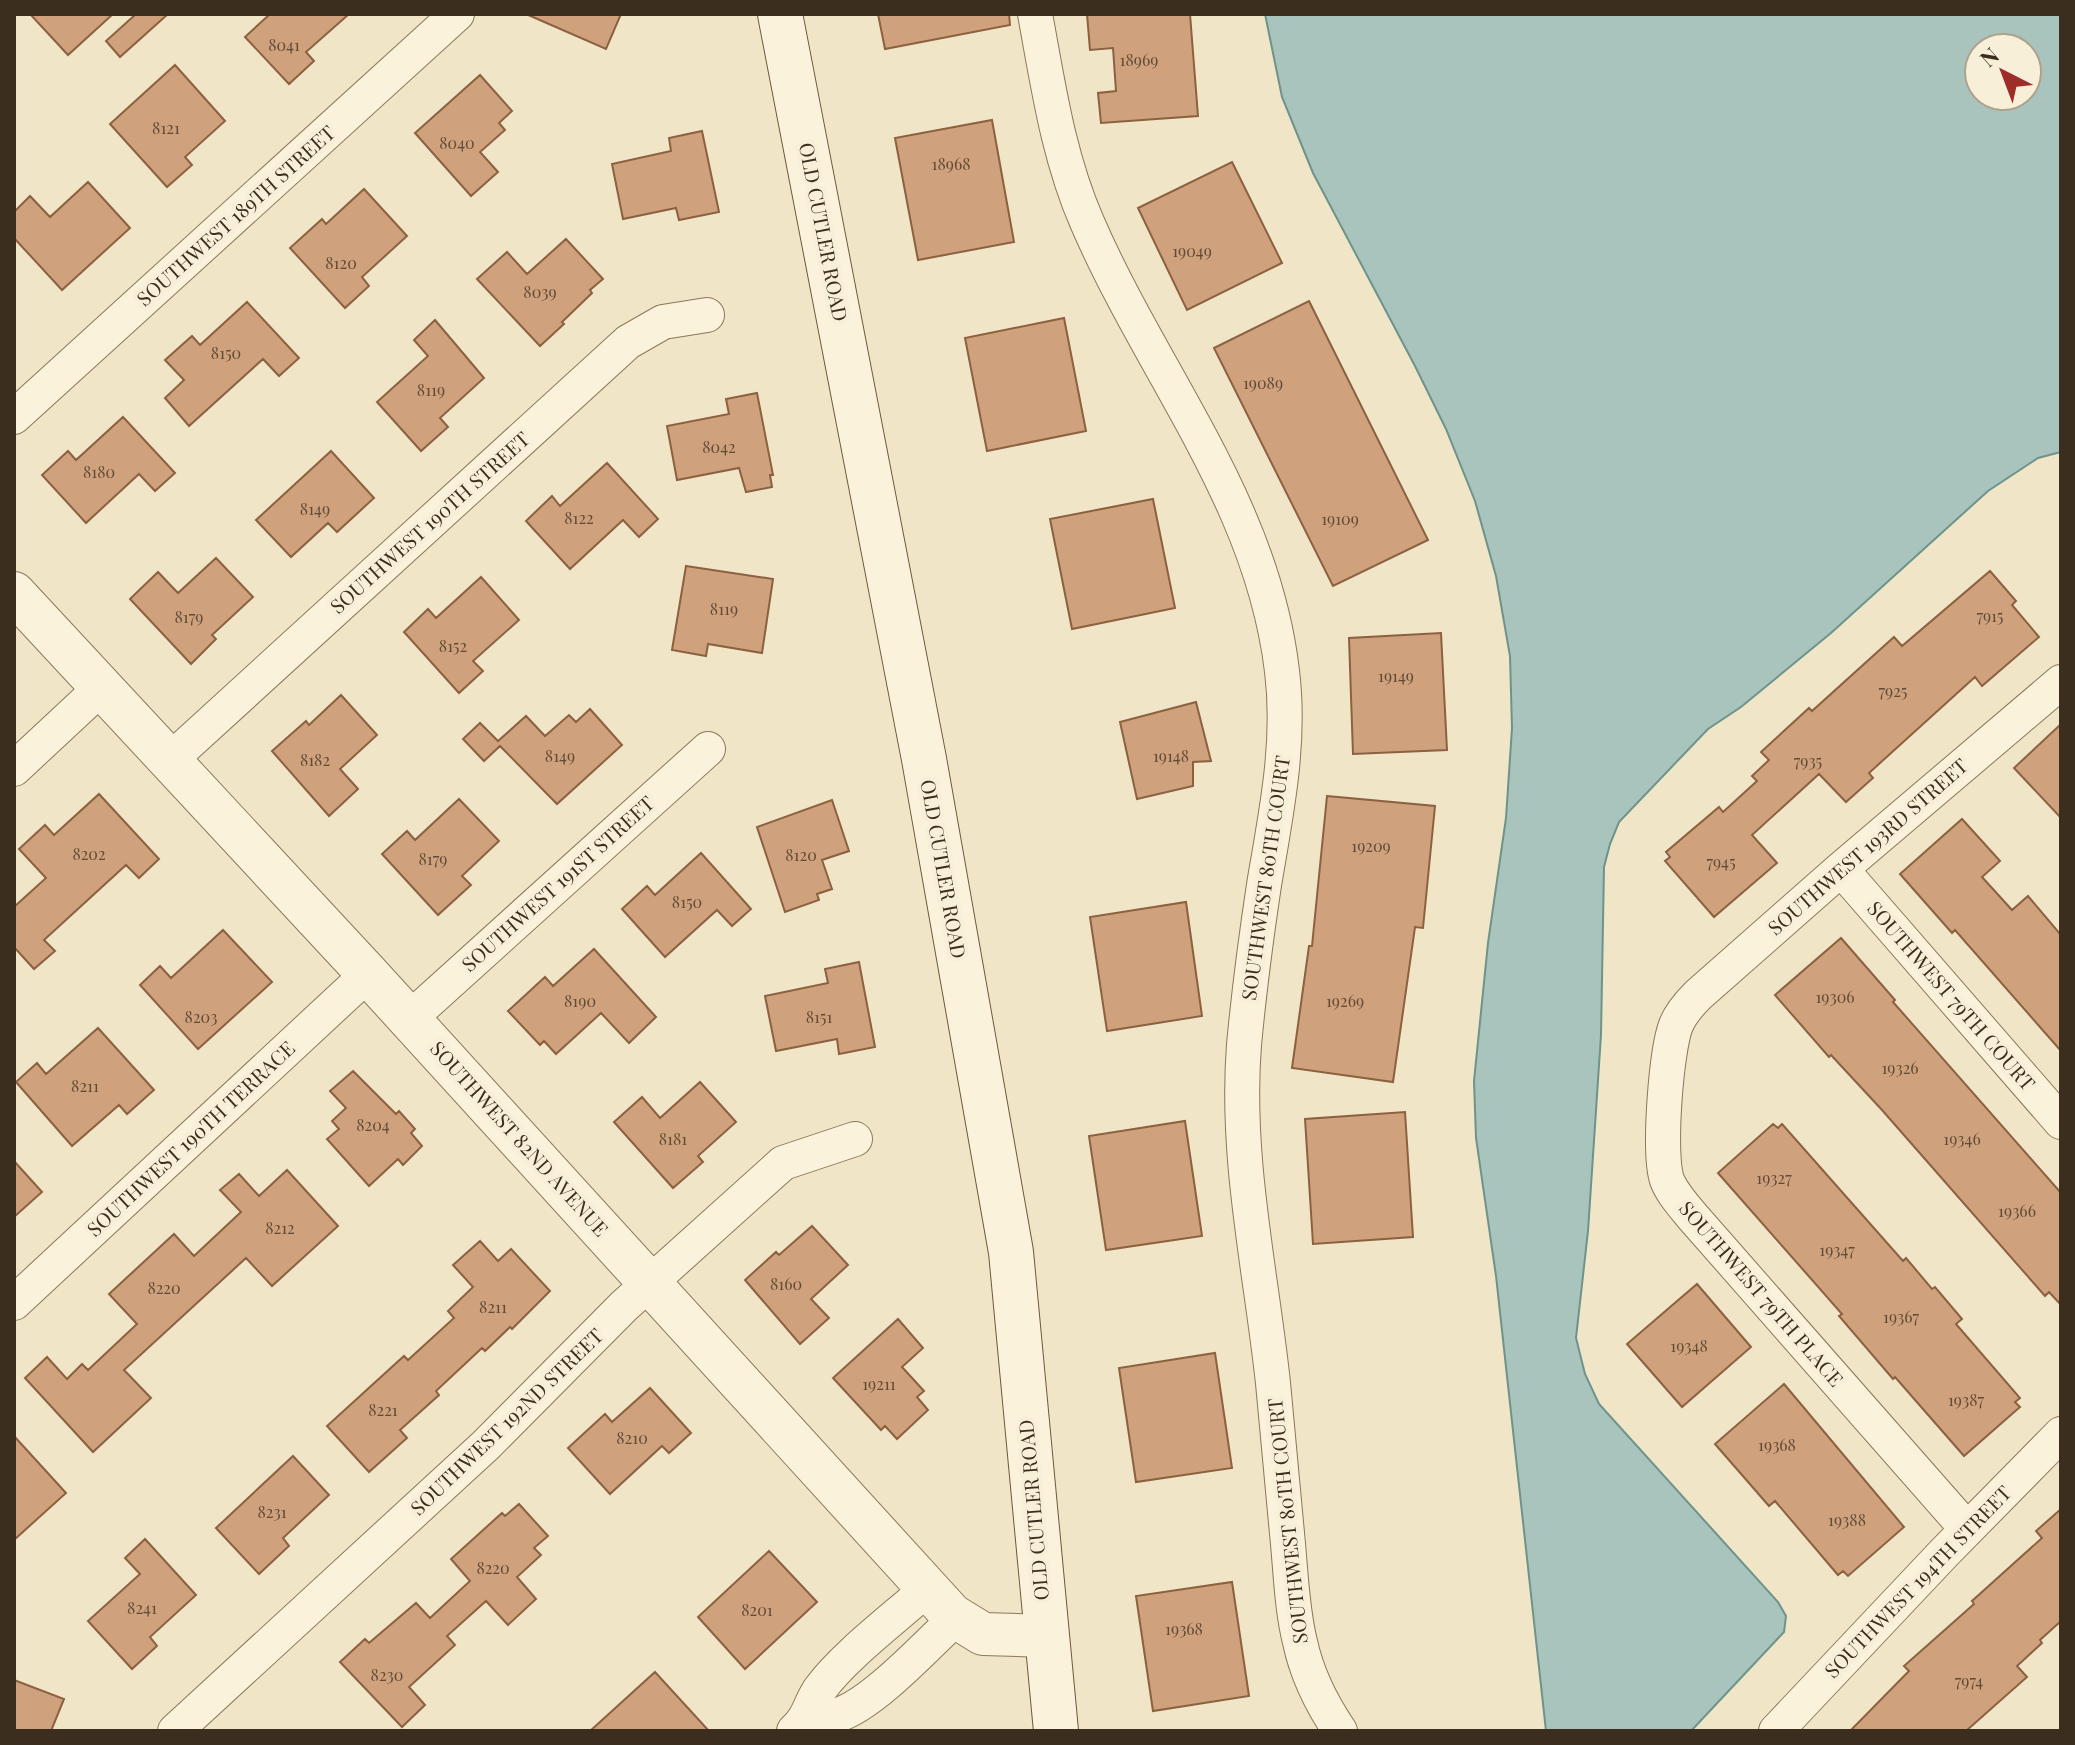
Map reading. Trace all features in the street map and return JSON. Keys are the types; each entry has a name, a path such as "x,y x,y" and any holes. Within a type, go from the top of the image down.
{"main road":[{"name":"OLD CUTLER ROAD","path":"780,14 924,759 1011,1252 1056,1731"}],"street":[{"name":"SOUTHWEST 189TH STREET","path":"14,417 457,14"},
{"name":"SOUTHWEST 80TH COURT","path":"1035,14 1060,141 1076,195 1131,310 1240,515 1262,573 1278,646 1284,689 1285,740 1279,801 1250,985 1243,1061 1244,1144 1270,1355 1296,1622 1308,1673 1340,1731"},
{"name":"SOUTHWEST 190TH STREET","path":"170,760 628,342 663,322 707,315"},
{"name":"SOUTHWEST 82ND AVENUE","path":"14,593 368,974 955,1619 983,1634 1046,1636"},
{"name":"SOUTHWEST 193RD STREET","path":"1680,1018 1698,995 2061,682"},
{"path":"14,769 102,687"},
{"name":"SOUTHWEST 191ST STREET","path":"409,1019 708,749"},
{"name":"SOUTHWEST 79TH COURT","path":"1841,869 2061,1122"},
{"name":"SOUTHWEST 190TH TERRACE","path":"14,1303 368,974"},
{"name":"SOUTHWEST 79TH PLACE","path":"1680,1018 1671,1048 1664,1137 1665,1171 1670,1186 1702,1227 1967,1529"},
{"name":"SOUTHWEST 192ND STREET","path":"175,1731 486,1445 624,1306 783,1163 855,1139"},
{"name":"SOUTHWEST 194TH STREET","path":"1776,1731 2061,1434"},
{"path":"800,1725 819,1690 927,1589"},
{"path":"800,1725 855,1707 955,1619"},
{"path":"850,1658 879,1688"}],"water":[{"path":"1265,14 2061,14 2061,452 2038,458 1988,491 1831,633 1741,707 1708,729 1619,822 1604,867 1601,1035 1588,1231 1576,1338 1585,1374 1599,1404 1778,1602 1786,1616 1784,1632 1691,1731 1546,1731 1496,1276 1476,1138 1474,1081 1488,943 1506,818 1512,728 1510,656 1496,576 1475,501 1446,429 1313,173 1282,97"}],"building":[{"path":"30,14 113,14 68,55"},
{"path":"136,14 168,14 120,57 106,41"},
{"path":"270,14 349,14 306,52 314,61 289,84 245,37"},
{"path":"526,14 621,14 606,49"},
{"path":"878,14 1009,14 1010,25 885,49"},
{"path":"1087,14 1190,14 1198,116 1101,123 1098,93 1116,91 1113,48 1090,50"},
{"path":"175,65 225,121 185,157 192,165 167,187 110,124"},
{"path":"480,75 512,111 499,123 505,130 480,152 498,172 471,196 415,133"},
{"path":"992,120 1014,242 918,260 895,138"},
{"path":"702,131 719,212 679,220 676,208 623,219 612,164 671,151 669,138"},
{"path":"1232,162 1282,263 1187,310 1138,208"},
{"path":"88,182 130,228 62,290 14,238 14,212 30,196 50,217"},
{"path":"364,189 407,236 362,277 369,286 345,308 290,248 322,219 326,224"},
{"path":"566,239 603,279 562,322 564,324 540,346 477,279 507,252 527,274"},
{"path":"1309,301 1428,540 1333,586 1214,348"},
{"path":"247,302 299,358 279,376 263,359 189,426 165,398 184,380 165,360 192,336 200,345"},
{"path":"1064,318 1086,431 987,451 965,338"},
{"path":"435,320 484,378 440,418 448,427 421,451 377,402 428,356 414,340"},
{"path":"757,393 773,475 770,475 772,487 746,492 739,468 677,480 667,426 729,414 726,399"},
{"path":"123,417 175,473 155,491 139,474 86,523 42,475 68,451 76,460"},
{"path":"331,451 374,498 337,532 328,523 291,557 256,520"},
{"path":"607,463 658,519 639,537 623,520 570,569 526,521 552,496 560,506"},
{"path":"1153,499 1175,608 1072,629 1050,519"},
{"path":"216,558 253,597 212,635 216,639 191,664 130,599 158,572 178,593"},
{"path":"686,566 773,579 762,653 708,644 706,656 672,650"},
{"path":"1990,571 2016,601 2012,605 2039,637 1982,686 1975,677 1869,773 1873,778 1846,802 1819,774 1752,835 1777,863 1714,917 1665,861 1670,857 1666,852 1719,807 1723,812 1757,781 1752,776 1769,760 1761,752 1809,708 1812,711 1894,637 1902,646"},
{"path":"481,577 519,620 473,661 483,671 459,693 404,632 428,609 436,618"},
{"path":"1441,633 1447,750 1353,754 1349,638"},
{"path":"341,695 377,735 340,769 358,789 329,816 272,751 306,721 309,725"},
{"path":"1196,702 1211,761 1193,762 1193,786 1137,799 1120,722"},
{"path":"590,709 622,745 557,804 500,746 484,761 463,739 480,723 498,741 526,716 545,736 569,715 576,722"},
{"path":"2061,724 2061,818 2014,768"},
{"path":"99,794 159,859 139,878 126,865 44,940 55,951 34,969 14,947 14,907 46,878 19,849 45,825 54,835"},
{"path":"1327,796 1435,806 1423,928 1415,927 1393,1082 1292,1068 1309,946 1312,946"},
{"path":"459,799 499,841 462,876 471,885 438,915 382,854 407,831 415,840"},
{"path":"832,800 849,851 822,860 832,889 817,894 819,900 785,912 757,827"},
{"path":"1962,819 2000,861 1982,877 2012,910 2028,896 2061,935 2061,1051 1955,930 1952,933 1900,874"},
{"path":"701,853 751,909 732,926 717,910 665,957 622,909 647,886 655,895"},
{"path":"1186,902 1202,1016 1107,1031 1090,917"},
{"path":"223,930 272,982 198,1049 140,985 160,966 171,978"},
{"path":"1841,938 1895,1000 1893,1002 2061,1193 2061,1305 2049,1292 2045,1296 1882,1110 1831,1055 1829,1057 1775,995"},
{"path":"594,949 656,1017 629,1043 601,1013 556,1054 544,1041 540,1045 508,1011 545,977 553,986"},
{"path":"859,962 875,1047 839,1054 837,1039 776,1051 765,996 828,983 825,969"},
{"path":"98,1028 154,1090 127,1114 119,1105 72,1146 16,1082 37,1063 46,1074"},
{"path":"353,1071 396,1114 399,1111 415,1129 411,1133 422,1146 403,1165 398,1159 369,1186 327,1139 339,1129 332,1121 346,1108 330,1091"},
{"path":"700,1082 736,1122 698,1156 703,1162 673,1188 614,1122 642,1097 660,1118"},
{"path":"1405,1112 1413,1237 1313,1244 1305,1119"},
{"path":"1185,1121 1202,1236 1106,1250 1089,1136"},
{"path":"1773,1124 1778,1128 1782,1124 1903,1261 1906,1258 1932,1289 1935,1287 1962,1319 1956,1324 2020,1398 2015,1402 2020,1407 1964,1456 1895,1377 1893,1379 1839,1316 1842,1314 1718,1173"},
{"path":"14,1161 42,1192 14,1217"},
{"path":"287,1170 338,1226 272,1286 246,1258 124,1370 151,1398 93,1452 25,1378 47,1357 67,1379 82,1364 88,1370 137,1324 109,1294 174,1234 194,1256 241,1212 220,1190 239,1174 259,1196"},
{"path":"812,1226 848,1265 811,1299 829,1318 800,1344 745,1280"},
{"path":"480,1241 498,1261 511,1249 550,1291 512,1329 510,1327 485,1351 482,1348 436,1391 439,1395 400,1430 407,1438 369,1472 327,1426 404,1356 408,1360 454,1318 448,1311 473,1287 453,1265"},
{"path":"1697,1284 1751,1347 1682,1407 1627,1344"},
{"path":"898,1319 923,1348 902,1367 924,1391 917,1397 928,1410 897,1439 885,1426 881,1430 833,1378"},
{"path":"1215,1353 1232,1468 1136,1482 1119,1368"},
{"path":"1784,1384 1904,1527 1848,1576 1843,1571 1838,1575 1775,1501 1769,1506 1715,1444"},
{"path":"650,1388 691,1433 669,1453 662,1446 610,1494 568,1448 605,1414 612,1422"},
{"path":"14,1436 66,1493 14,1540"},
{"path":"293,1456 329,1495 283,1538 289,1546 259,1574 216,1528"},
{"path":"519,1504 548,1536 534,1548 541,1555 517,1577 536,1599 508,1625 486,1601 447,1636 455,1645 409,1687 425,1705 402,1727 340,1662 365,1639 369,1643 416,1603 430,1618 470,1581 451,1559 502,1513 505,1516"},
{"path":"2061,1509 2061,1621 2017,1666 2027,1677 1966,1731 1850,1731 1909,1671 1904,1666 2042,1538 2036,1531"},
{"path":"145,1539 196,1595 150,1637 157,1646 132,1669 88,1621 140,1574 125,1558"},
{"path":"769,1551 817,1602 745,1669 698,1617"},
{"path":"1232,1582 1249,1696 1153,1711 1136,1596"},
{"path":"655,1672 709,1731 590,1731"},
{"path":"14,1680 64,1699 51,1731 14,1731"}]}
